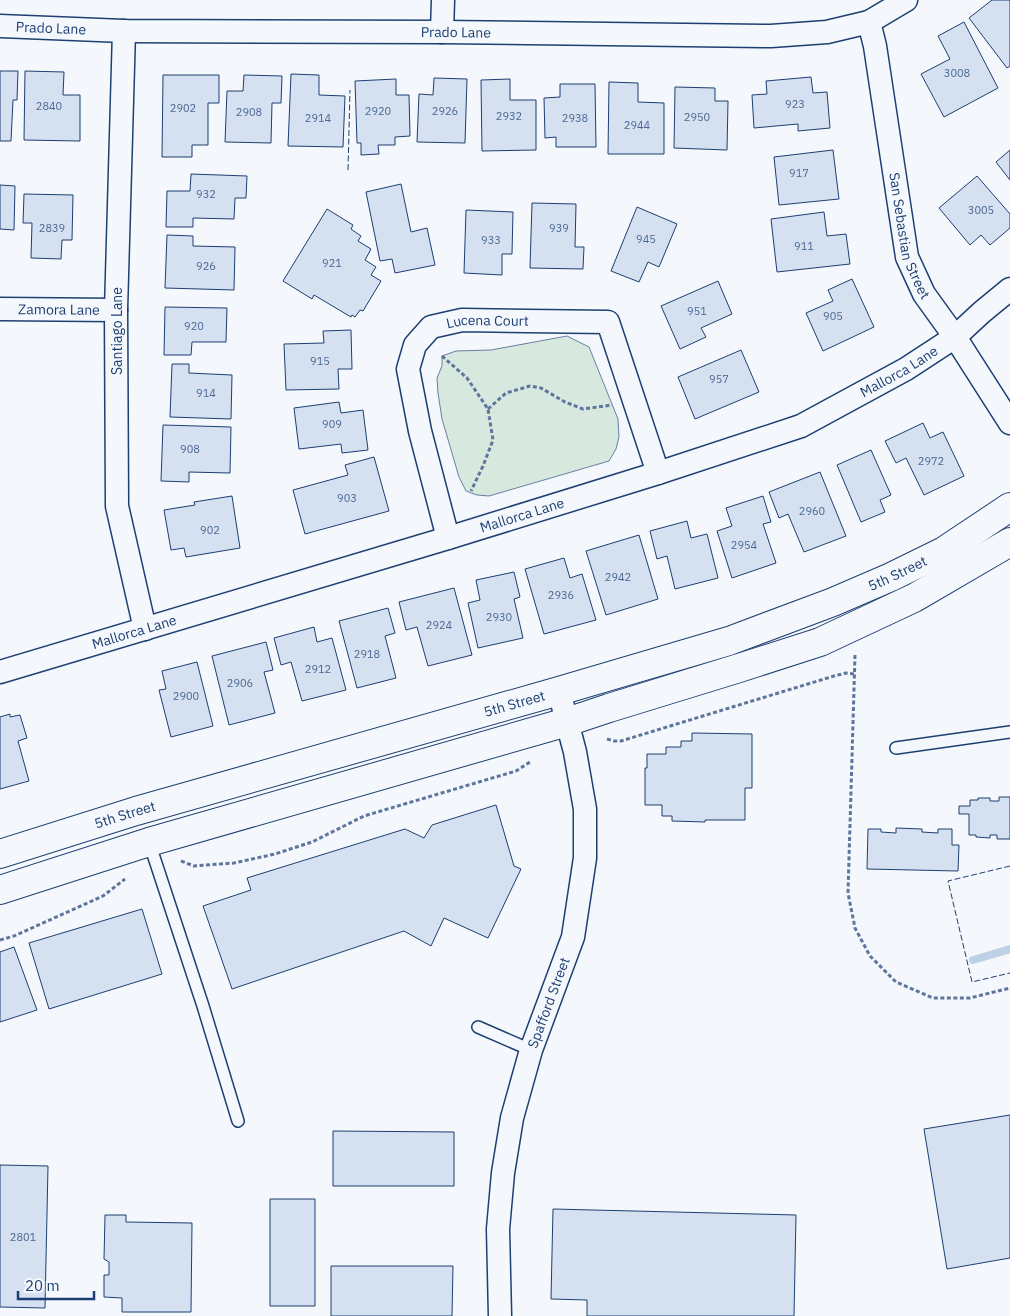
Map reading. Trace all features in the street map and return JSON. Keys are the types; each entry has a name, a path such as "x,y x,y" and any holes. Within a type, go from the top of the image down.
{"main road":[{"name":"5th Street","path":"0,854 136,811 729,641 833,602 891,577 944,550 1010,507"},
{"name":"5th Street","path":"0,890 152,853 820,642 914,598 1010,542"}],"street":[{"path":"442,32 443,0"},
{"name":"Prado Lane","path":"0,26 124,31 770,36 827,32 870,22 906,0"},
{"name":"San Sebastian Street","path":"870,22 876,46 907,257 924,294 955,337 1010,423"},
{"name":"Santiago Lane","path":"124,31 116,310 117,506 145,628"},
{"name":"Mallorca Lane","path":"0,672 448,538 658,473 801,426 906,369 955,337 1010,289"},
{"name":"Zamora Lane","path":"0,309 116,310"},
{"name":"Lucena Court","path":"448,538 420,431 408,368 415,345 431,327 462,320 608,322 658,473"},
{"name":"Spafford Street","path":"500,1316 498,1228 503,1173 512,1118 531,1050 573,937 585,858 585,809 575,752 559,691"}],"lane":[{"path":"896,748 1010,732"},
{"path":"152,853 203,1006 238,1121"},
{"path":"478,1027 531,1050"}],"path":[{"path":"442,356 468,378 488,409 493,440 471,491"},
{"path":"488,409 506,393 530,386 541,388 565,402 583,409 612,405"},
{"path":"855,650 848,893 855,928 870,956 896,982 933,998 970,998 1010,988"},
{"path":"607,739 621,741 834,676 846,673 854,674"},
{"path":"0,940 14,936 104,896 136,871 152,853 177,859 194,866 234,863 275,854 312,842 364,816 516,771 531,761"}],"shaded area":[{"path":"567,336 589,347 618,419 619,437 616,449 609,461 489,496 477,495 466,491 459,477 442,419 437,378 442,366 442,356 456,351 491,350"}],"building":[{"path":"992,0 1010,0 1010,66 1007,68 969,18"},
{"path":"964,22 998,88 944,117 921,74 950,59 938,36"},
{"path":"0,71 18,71 17,100 13,100 11,141 0,141"},
{"path":"25,71 64,72 63,95 80,95 80,141 24,140"},
{"path":"291,74 319,75 319,95 345,96 343,147 288,146"},
{"path":"163,75 219,75 219,103 208,103 208,145 192,145 192,157 162,157"},
{"path":"244,75 282,76 281,103 272,103 271,143 225,142 227,91 243,91"},
{"path":"811,77 813,93 827,92 830,128 798,131 798,124 754,128 752,95 767,94 766,81"},
{"path":"434,78 467,79 465,143 417,142 419,94 433,95"},
{"path":"396,79 396,95 409,95 410,136 395,137 395,145 378,145 379,154 361,155 361,143 357,143 355,81"},
{"path":"510,79 510,100 536,100 536,150 482,151 481,80"},
{"path":"609,82 638,83 638,102 664,103 664,154 608,154"},
{"path":"560,84 595,84 596,147 556,147 556,137 545,138 544,98 560,97"},
{"path":"675,87 715,88 715,101 728,101 727,150 674,148"},
{"path":"833,150 839,199 779,205 774,157"},
{"path":"1010,150 1010,180 996,162"},
{"path":"191,174 247,176 246,198 235,198 234,219 193,218 193,227 166,227 167,191 190,191"},
{"path":"977,176 1010,214 1010,228 990,245 981,235 970,245 939,208"},
{"path":"401,184 411,232 427,228 435,265 395,273 392,259 380,261 366,192"},
{"path":"0,185 15,186 14,230 0,229"},
{"path":"24,194 73,195 72,240 62,240 61,259 31,258 32,223 23,223"},
{"path":"532,203 576,204 575,247 584,247 583,269 530,268"},
{"path":"637,207 677,224 659,267 648,262 639,282 611,271"},
{"path":"327,209 353,225 351,229 361,236 358,241 371,249 365,260 376,267 371,275 381,281 363,311 360,310 355,317 352,315 351,317 314,295 312,299 283,281"},
{"path":"466,210 513,212 512,254 502,254 502,275 464,273"},
{"path":"824,212 827,236 846,234 850,264 777,272 771,219"},
{"path":"167,235 193,236 193,246 235,247 234,290 165,288"},
{"path":"852,279 874,327 823,351 806,313 833,301 828,290"},
{"path":"718,281 732,314 701,328 706,337 680,349 661,306"},
{"path":"165,307 227,308 226,342 192,342 191,355 164,355"},
{"path":"351,330 352,369 338,369 339,389 286,390 284,344 324,343 323,331"},
{"path":"741,350 759,392 695,419 678,377"},
{"path":"172,364 189,364 189,373 232,375 231,419 170,417"},
{"path":"339,402 341,413 363,410 368,450 342,453 341,444 299,449 294,408"},
{"path":"923,423 930,438 943,432 964,476 924,495 906,458 896,463 885,441"},
{"path":"163,425 231,427 230,473 189,472 189,482 161,481"},
{"path":"871,450 891,495 880,500 885,512 861,522 837,465"},
{"path":"374,457 389,511 305,534 293,490 348,475 345,465"},
{"path":"820,472 846,536 804,552 788,514 779,518 769,492"},
{"path":"232,496 240,548 186,557 184,548 171,550 164,510 195,505 194,502"},
{"path":"763,496 771,522 763,524 776,563 732,578 717,531 732,526 726,508"},
{"path":"687,521 691,538 707,534 718,578 675,589 667,556 657,559 650,531"},
{"path":"639,535 658,599 606,615 586,551"},
{"path":"564,558 570,578 582,574 596,620 544,634 525,569"},
{"path":"514,572 520,597 514,599 523,638 478,648 468,603 480,600 476,580"},
{"path":"454,588 472,655 428,666 417,627 406,630 399,602"},
{"path":"388,608 395,633 385,636 396,678 357,688 339,621"},
{"path":"314,627 317,642 332,638 346,690 302,701 291,662 281,665 274,638"},
{"path":"266,642 273,670 264,672 275,713 229,725 212,656"},
{"path":"197,662 213,726 171,737 159,690 166,689 162,671"},
{"path":"10,714 10,717 20,715 27,738 18,741 29,781 0,789 0,717"},
{"path":"692,733 752,734 752,788 745,788 745,820 672,821 672,816 662,816 662,805 645,805 647,754 666,754 666,747 681,747 681,741 692,741"},
{"path":"999,797 1010,797 1010,839 997,839 997,835 990,835 990,838 969,835 969,814 959,814 959,806 970,806 970,800 978,800 978,798 990,798 990,801 999,801"},
{"path":"496,805 514,866 521,869 488,938 444,918 431,946 404,931 232,989 203,906 251,890 247,878 405,829 424,838 432,825"},
{"path":"896,828 922,829 922,832 938,833 938,829 952,829 952,845 959,845 958,871 867,869 868,829 881,829 881,832 896,833"},
{"path":"142,909 162,974 49,1009 29,943"},
{"path":"14,947 37,1010 0,1022 0,952"},
{"path":"1010,1115 1010,1258 947,1269 924,1129"},
{"path":"333,1131 454,1132 454,1186 333,1186"},
{"path":"0,1165 48,1166 45,1308 0,1307"},
{"path":"270,1199 315,1199 315,1306 270,1306"},
{"path":"553,1209 796,1215 794,1316 587,1316 587,1300 551,1299"},
{"path":"105,1215 126,1215 126,1222 192,1223 191,1312 122,1312 122,1298 104,1297 104,1275 109,1275 109,1262 104,1259"},
{"path":"331,1266 453,1266 452,1316 331,1316"}],"waterway":[{"path":"973,960 1010,949"}],"fence":[{"path":"348,170 350,90"},
{"path":"1010,866 948,881 972,982 1010,973"}]}
